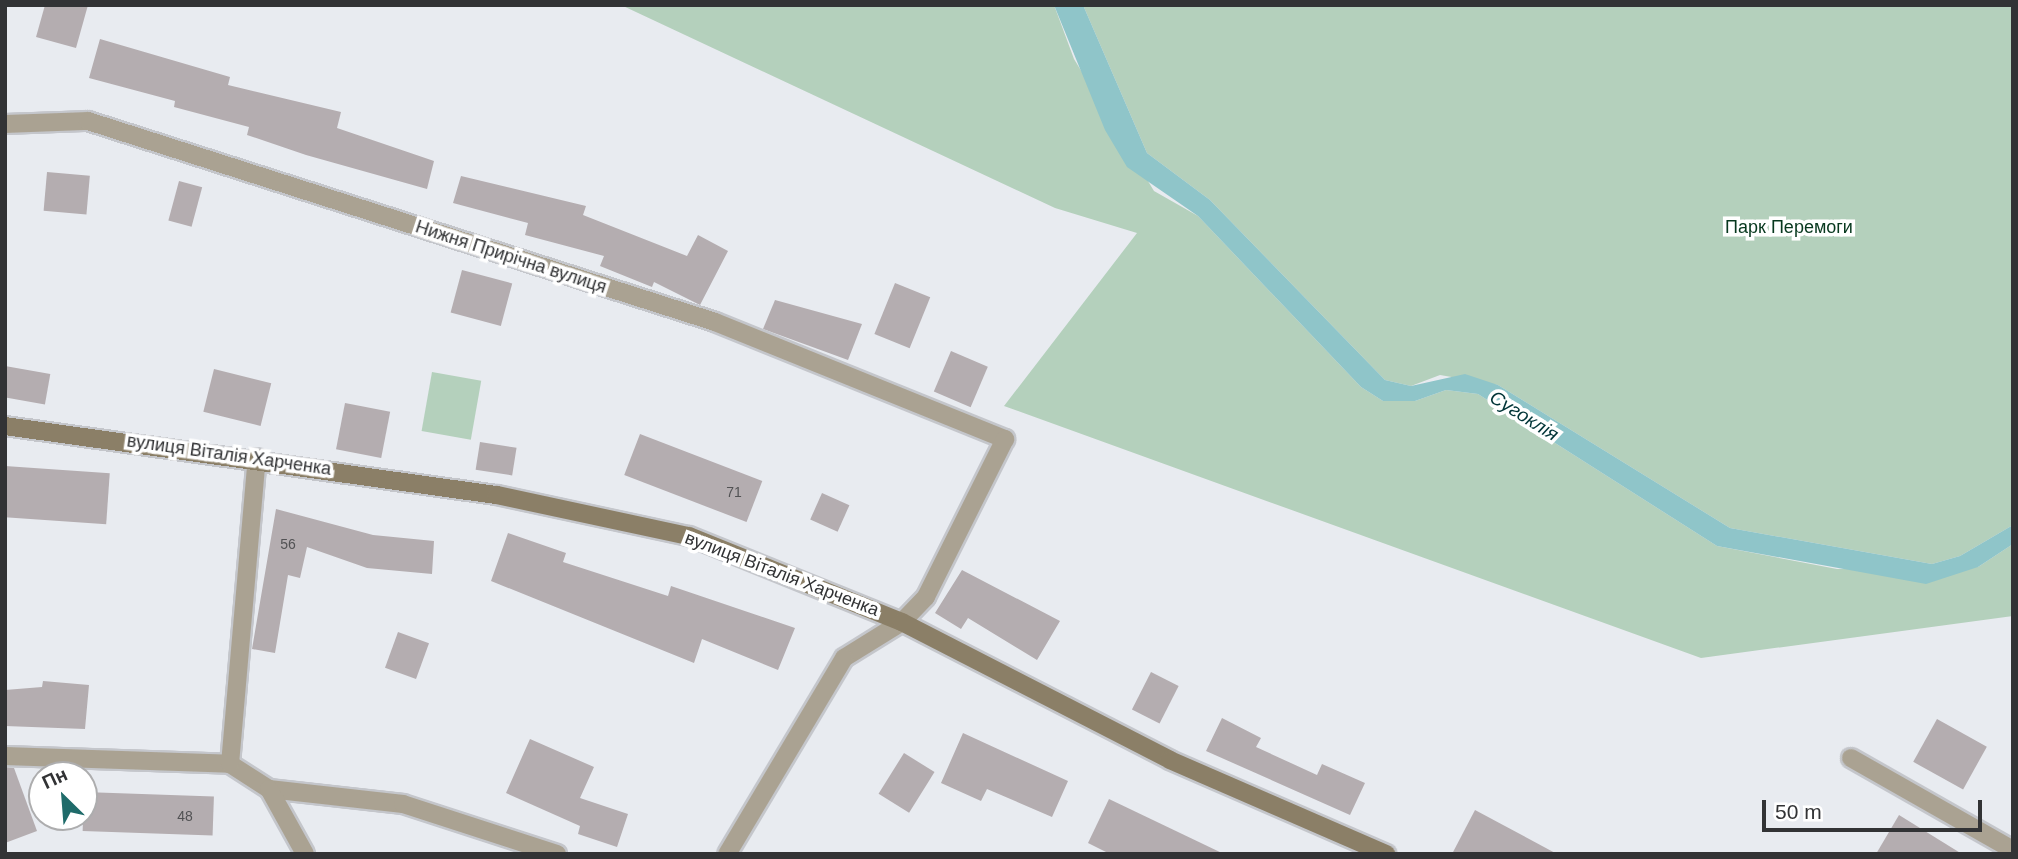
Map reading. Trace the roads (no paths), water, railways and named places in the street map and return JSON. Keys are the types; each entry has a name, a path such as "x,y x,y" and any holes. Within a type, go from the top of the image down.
{"street":[{"name":"Нижня Прирічна вулиця","path":"5,124 88,121 715,322 1005,439 926,597 902,622"},
{"name":"вулиця Віталія Харченка","path":"5,426 257,458 497,495 688,536 902,622 1170,760 1386,854"},
{"path":"230,764 257,458"},
{"path":"727,854 844,659 902,622"},
{"path":"5,756 230,764 268,789 403,804 557,854"},
{"path":"1851,758 2013,850"},
{"path":"268,789 305,854"}],"water":[{"name":"Сугоклія","path":"1054,5 1083,5 1147,153 1210,200 1385,380 1411,386 1465,374 1498,385 1730,528 1932,564 1960,556 2013,525 2013,544 1978,567 1926,584 1717,546 1478,394 1446,390 1415,401 1383,401 1361,387 1198,216 1127,167 1105,130"}],"park label":[{"name":"Парк Перемоги","path":"1789,227"}]}
